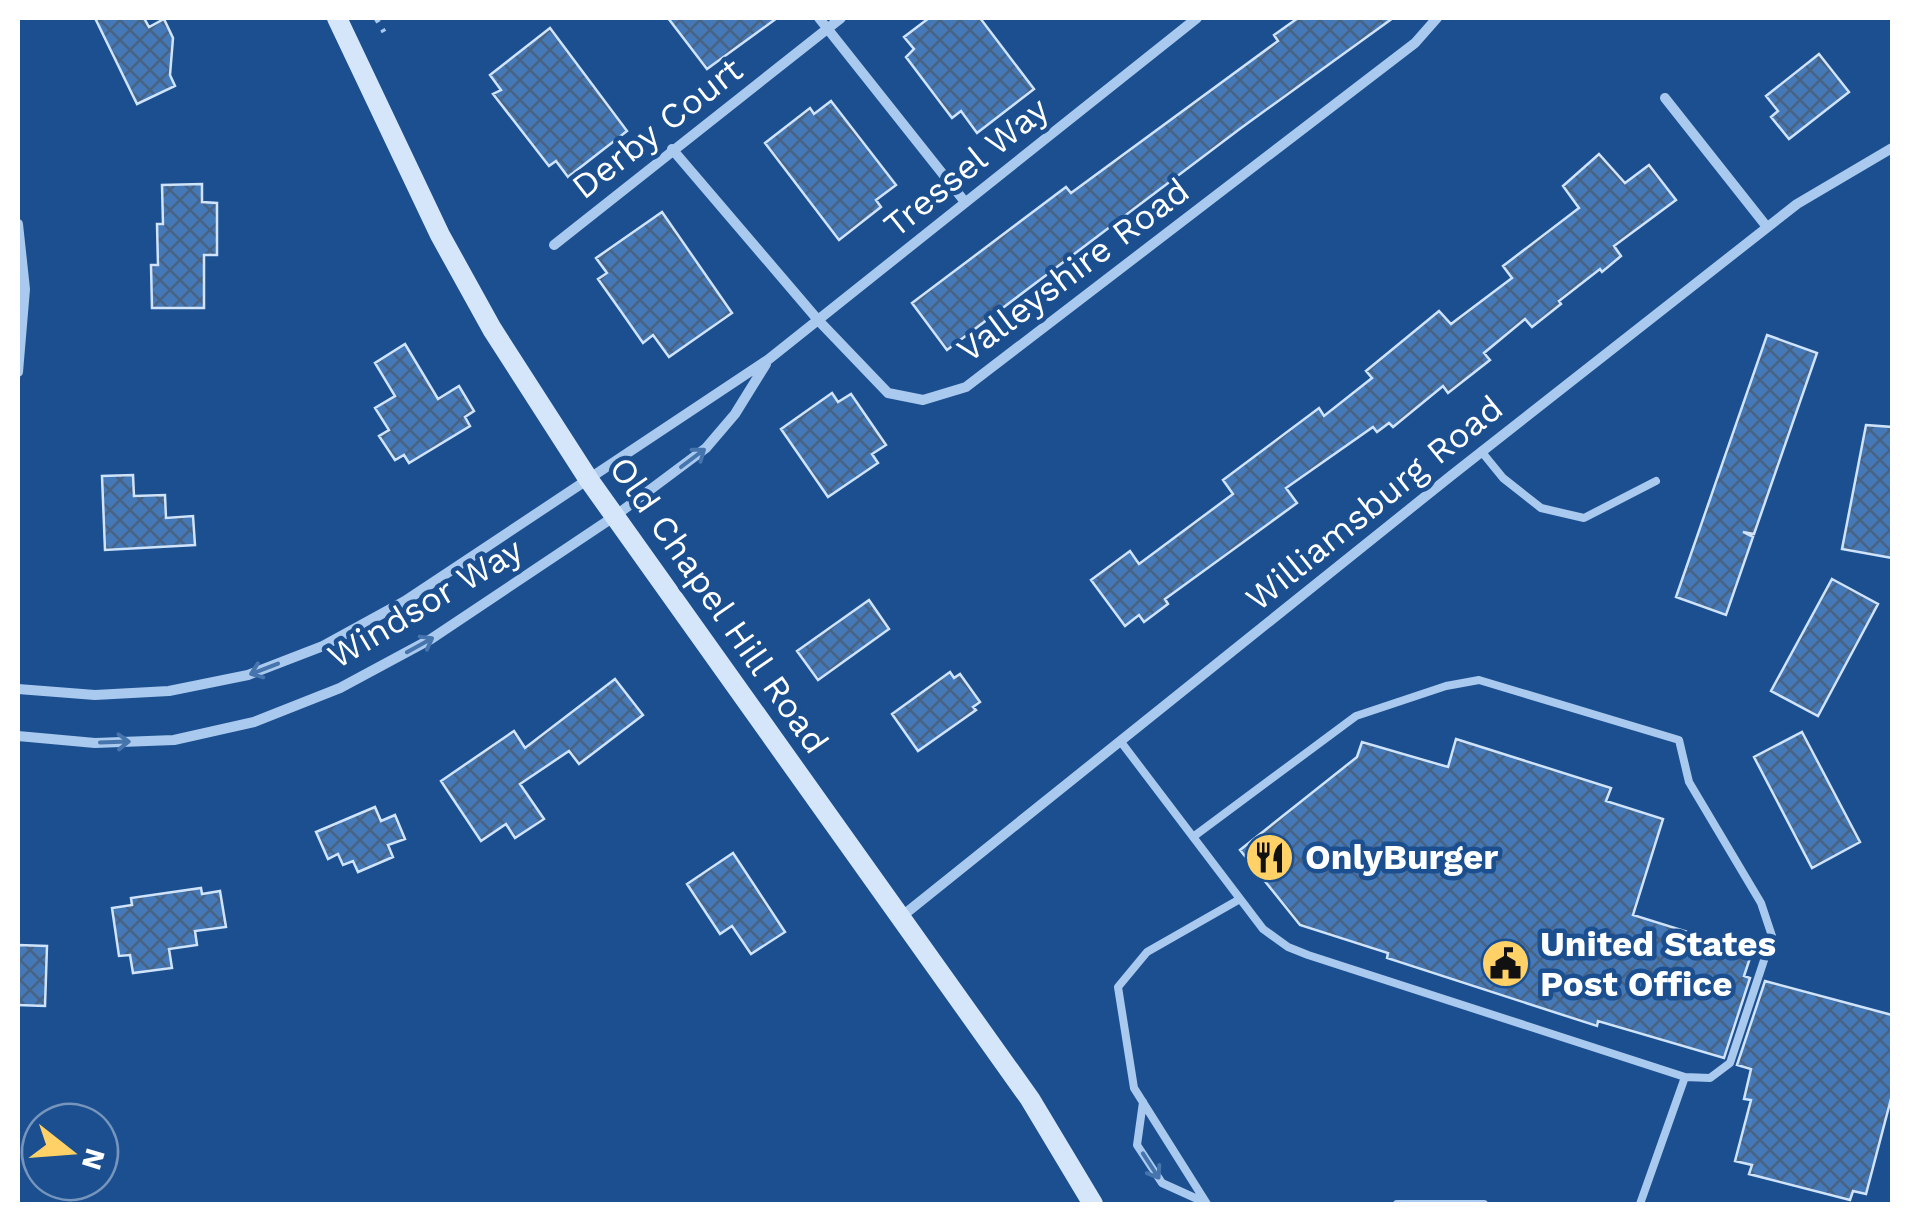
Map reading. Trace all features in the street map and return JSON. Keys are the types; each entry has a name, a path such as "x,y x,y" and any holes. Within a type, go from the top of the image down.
{"street":[{"name":"Old Chapel Hill Road","path":"336,18 440,235 492,329 589,480 1030,1100 1092,1204"},
{"path":"819,18 965,202"},
{"name":"Derby Court","path":"554,246 842,18"},
{"name":"Tressel Way","path":"589,480 769,359 1197,18"},
{"name":"Valleyshire Road","path":"672,149 818,320 888,393 922,400 966,387 1415,43 1437,18"},
{"path":"1665,98 1767,227"},
{"name":"Williamsburg Road","path":"901,917 1796,204 1892,148"},
{"path":"18,224 24,289 18,372"},
{"name":"Tressel Way","path":"615,516 706,448 735,414 769,359"},
{"name":"Windsor Way","path":"18,688 96,695 170,691 248,675 323,646 405,600 589,480"},
{"name":"Windsor Way","path":"18,736 95,743 174,740 254,722 340,688 431,639 615,516"}],"lane":[{"path":"1481,452 1503,478 1541,508 1584,518 1656,481"},
{"path":"1122,742 1193,837 1240,899 1272,937 1288,947 1685,1077 1710,1078 1730,1063 1772,936 1761,903 1690,782 1678,740 1479,680 1446,686 1356,716 1193,837"},
{"path":"1206,1204 1134,1088 1118,986 1147,952 1240,899"},
{"path":"1640,1204 1685,1077"},
{"path":"1142,1102 1137,1145 1162,1183 1206,1204"},
{"path":"1396,1204 1484,1204"}],"path":[{"path":"376,18 384,32"}],"building":[{"path":"95,18 144,18 149,27 164,19 173,38 170,75 175,86 137,104"},
{"path":"668,18 777,18 707,69"},
{"path":"929,18 980,18 1034,89 977,133 961,111 952,118 906,57 914,49 904,37"},
{"path":"1298,18 1393,18 947,350 912,303 1066,187 1071,193 1278,41 1274,35"},
{"path":"550,28 627,131 568,177 556,161 549,166 493,94 501,90 490,75"},
{"path":"1819,54 1849,92 1789,139 1771,117 1778,111 1766,96"},
{"path":"831,101 896,185 876,200 881,207 839,240 765,143 810,108 814,114"},
{"path":"1599,154 1625,183 1649,165 1676,200 1614,246 1621,256 1602,272 1600,269 1559,301 1561,304 1532,327 1525,319 1484,353 1490,360 1448,393 1443,386 1393,427 1389,423 1377,432 1373,427 1286,488 1297,503 1165,599 1168,604 1144,622 1139,615 1125,626 1091,580 1130,551 1139,564 1233,494 1223,480 1319,408 1324,416 1372,378 1366,371 1439,311 1451,324 1512,278 1503,266 1579,208 1563,186"},
{"path":"202,184 202,202 217,203 217,255 204,255 204,308 152,308 151,265 158,265 157,224 163,224 162,185"},
{"path":"662,212 732,313 669,357 653,335 643,343 598,279 607,273 596,258"},
{"path":"1767,335 1817,353 1754,534 1743,532 1753,537 1726,615 1676,597"},
{"path":"405,344 438,399 459,386 474,411 465,417 470,426 409,463 404,455 395,460 379,436 389,430 375,408 395,396 375,363"},
{"path":"832,393 838,402 851,394 886,445 872,454 878,463 828,497 781,429"},
{"path":"1866,425 1892,427 1892,558 1842,549"},
{"path":"133,475 134,496 165,495 166,518 193,516 195,545 105,550 102,476"},
{"path":"1832,579 1878,604 1818,716 1771,691"},
{"path":"869,600 889,629 818,680 797,651"},
{"path":"950,672 954,678 960,674 980,702 973,707 976,710 918,751 892,714"},
{"path":"615,679 643,715 579,764 569,751 520,784 544,819 515,838 506,824 481,841 441,781 514,731 525,748"},
{"path":"1802,732 1860,842 1812,868 1754,757"},
{"path":"1456,739 1611,788 1606,801 1663,819 1633,915 1752,952 1744,976 1750,978 1724,1058 1598,1021 1597,1026 1387,958 1388,953 1300,925 1240,850 1357,757 1362,742 1448,767"},
{"path":"375,807 381,821 395,815 405,839 388,845 393,857 358,872 353,861 343,865 338,854 328,859 316,832"},
{"path":"733,853 785,932 751,954 732,926 720,934 687,884"},
{"path":"201,888 202,894 220,891 226,927 195,931 197,945 169,949 172,968 133,973 130,955 119,956 112,908 132,905 131,898"},
{"path":"18,945 47,946 45,1006 18,1005"},
{"path":"1765,981 1892,1015 1892,1095 1866,1194 1853,1191 1850,1200 1749,1174 1752,1165 1735,1161 1751,1100 1744,1099 1751,1069 1737,1065"}],"place":[{"name":"OnlyBurger","path":"1270,857"},
{"name":"United States Post Office","path":"1505,964"}]}
